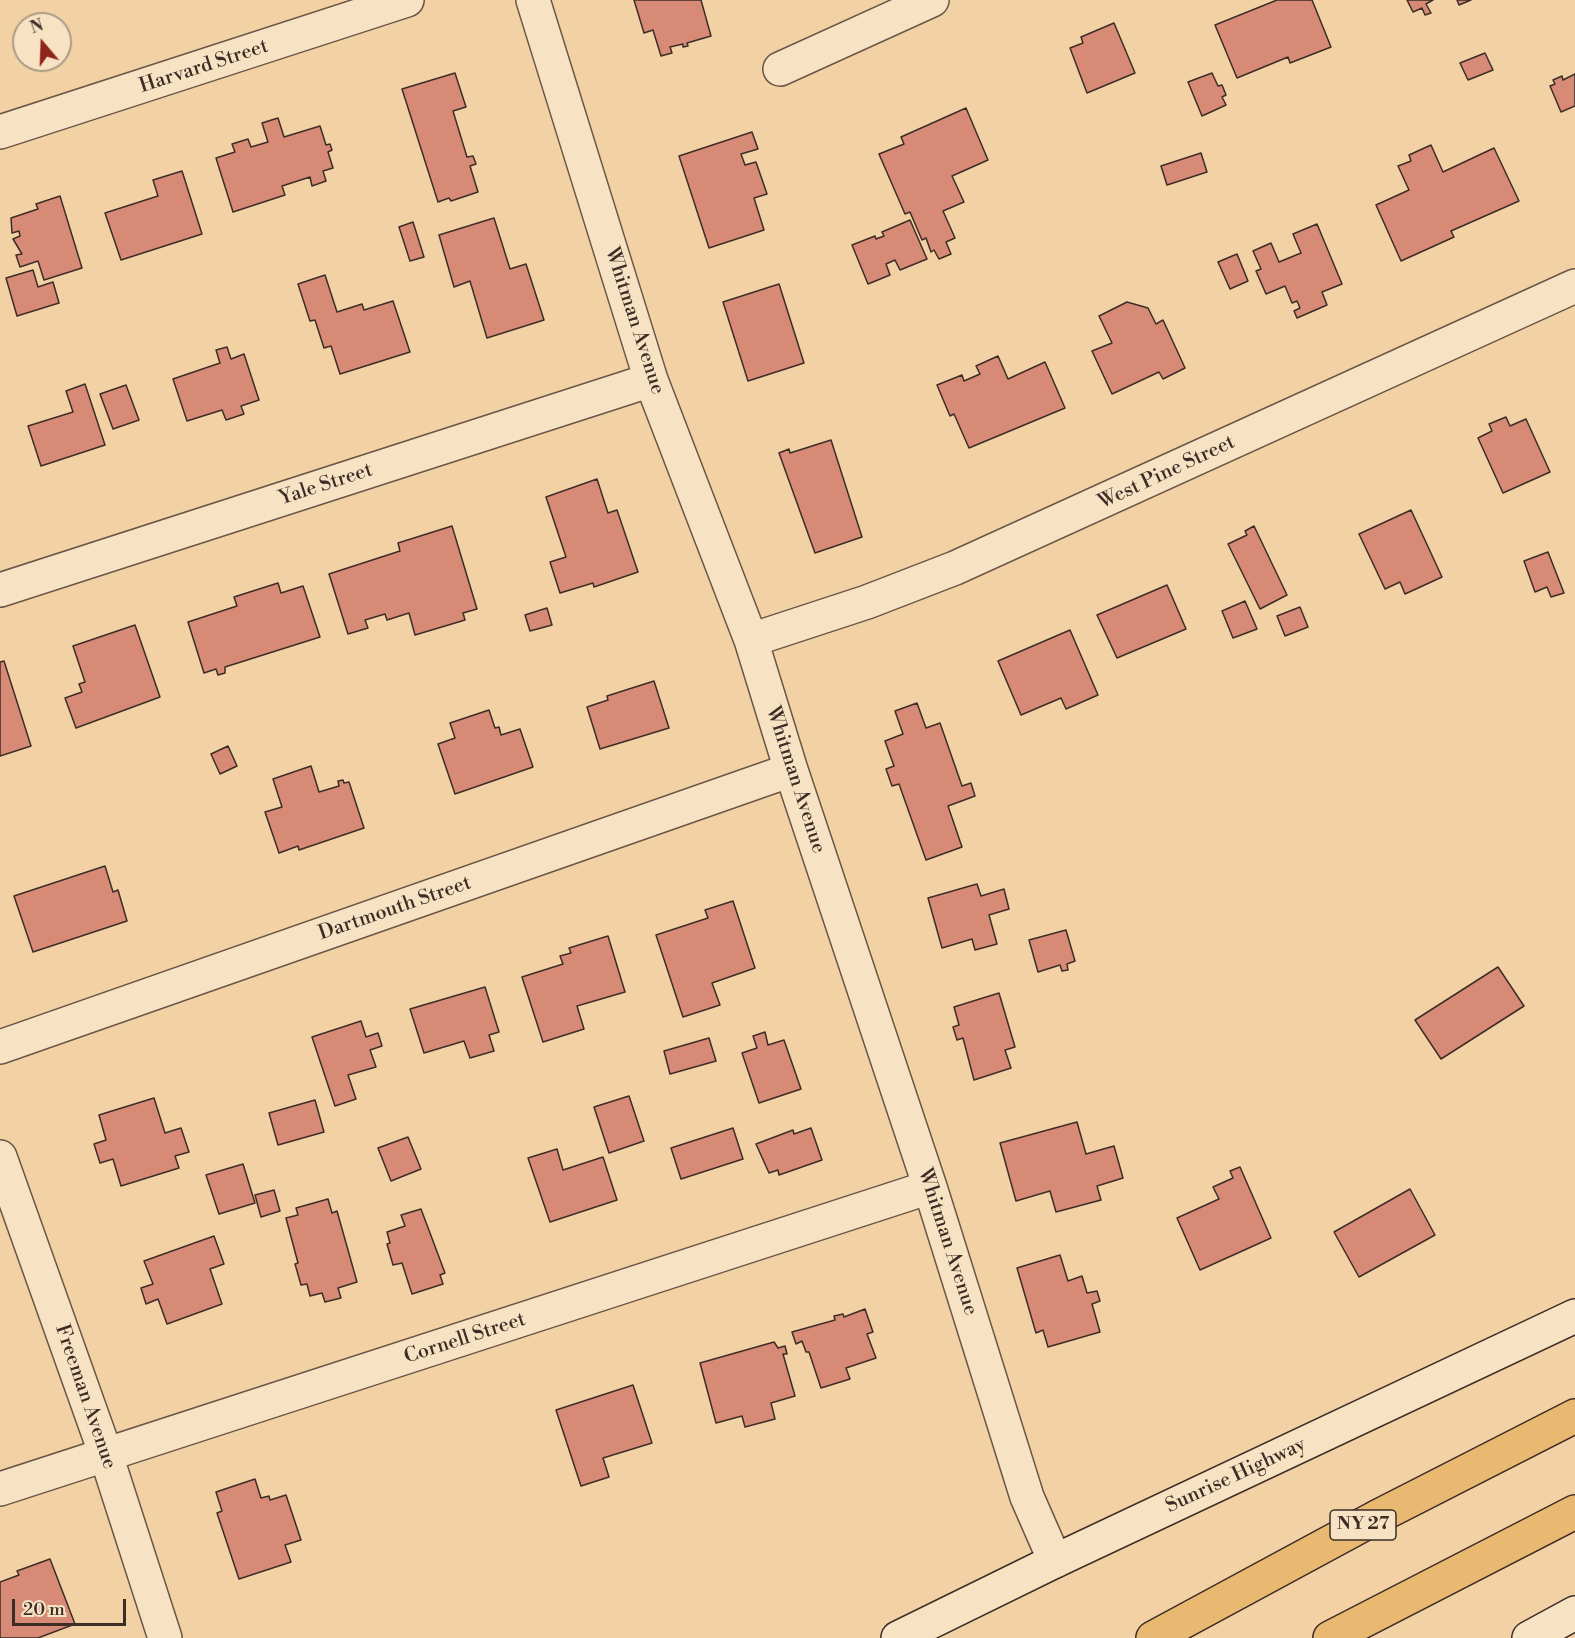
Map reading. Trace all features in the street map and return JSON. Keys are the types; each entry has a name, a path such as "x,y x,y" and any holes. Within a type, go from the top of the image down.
{"highway":[{"name":"NY 27","path":"1153,1638 1377,1517 1575,1416"},
{"path":"1330,1638 1575,1512"}],"street":[{"name":"Harvard Street","path":"0,132 407,0"},
{"name":"Whitman Avenue","path":"533,0 651,380 751,640 791,770 930,1187 1028,1497 1055,1561"},
{"path":"780,69 932,0"},
{"name":"West Pine Street","path":"751,640 867,602 964,565 1575,286"},
{"name":"Yale Street","path":"0,590 651,380"},
{"name":"Dartmouth Street","path":"0,1047 791,770"},
{"name":"Freeman Avenue","path":"0,1157 105,1452 165,1638"},
{"name":"Cornell Street","path":"0,1488 105,1452 156,1439 930,1187"},
{"name":"Sunrise Highway","path":"898,1638 1055,1561 1575,1316"},
{"path":"1529,1638 1575,1613"}],"building":[{"path":"634,0 701,0 711,36 687,43 688,46 683,47 683,44 670,47 672,53 661,56 653,30 644,33"},
{"path":"1277,0 1312,0 1331,47 1290,63 1288,57 1237,78 1215,25"},
{"path":"1407,0 1433,0 1426,4 1431,13 1425,15 1422,8 1413,12"},
{"path":"1457,0 1471,0 1459,5"},
{"path":"1114,23 1135,73 1087,93 1070,48 1083,43 1081,37"},
{"path":"1485,53 1493,70 1468,80 1460,63"},
{"path":"455,73 466,107 453,111 467,157 473,156 476,164 470,166 478,192 451,201 449,198 438,202 402,89"},
{"path":"1212,73 1218,86 1222,85 1226,95 1222,97 1226,105 1202,116 1188,82"},
{"path":"1575,74 1575,106 1561,112 1550,86 1555,84 1553,80 1562,76 1563,80"},
{"path":"966,108 988,160 952,176 964,202 943,211 955,238 946,242 951,254 939,259 934,250 931,252 926,238 922,240 910,212 905,214 879,154 904,144 901,137"},
{"path":"278,118 284,137 320,126 326,145 330,144 332,150 328,152 333,168 323,171 326,181 312,186 310,177 282,186 285,195 233,212 216,158 235,152 232,144 248,139 251,147 268,142 262,123"},
{"path":"752,132 758,149 741,154 745,165 756,162 767,194 754,198 764,230 709,248 679,156"},
{"path":"1431,145 1443,172 1494,148 1519,201 1451,231 1454,237 1401,261 1376,205 1409,190 1398,166 1411,161 1409,155"},
{"path":"1201,153 1207,172 1167,185 1161,166"},
{"path":"182,171 202,234 121,260 105,213 158,196 153,180"},
{"path":"60,196 82,268 44,280 38,261 20,267 16,255 22,254 13,239 20,236 19,231 12,233 11,218 38,209 36,204"},
{"path":"494,218 510,269 526,264 544,320 487,338 470,281 454,287 439,235"},
{"path":"910,220 927,259 900,270 895,260 886,264 890,275 868,284 852,245 875,236 876,239 884,236 882,232"},
{"path":"413,222 424,257 410,261 399,227"},
{"path":"1317,224 1342,284 1322,292 1327,305 1297,318 1294,311 1300,308 1297,301 1292,303 1285,286 1266,294 1256,271 1261,269 1253,251 1271,243 1279,262 1301,253 1293,234"},
{"path":"1237,254 1248,281 1230,289 1218,262"},
{"path":"33,270 38,287 53,282 59,303 17,316 6,278"},
{"path":"325,275 337,312 362,304 364,310 393,301 410,352 340,374 331,346 324,348 315,320 310,321 298,284"},
{"path":"779,284 804,363 748,381 723,302"},
{"path":"1127,302 1148,308 1156,324 1163,320 1185,368 1163,379 1159,372 1112,394 1092,351 1112,343 1099,316"},
{"path":"227,347 231,359 244,354 259,400 241,406 244,414 226,420 222,410 187,421 173,379 220,363 216,350"},
{"path":"998,356 1008,379 1045,362 1065,408 969,448 954,414 950,416 937,385 962,375 964,381 980,374 976,366"},
{"path":"85,384 105,445 41,466 28,426 73,412 66,391"},
{"path":"126,385 139,420 113,429 100,394"},
{"path":"1506,417 1510,426 1526,419 1550,472 1503,493 1478,438 1492,431 1489,424"},
{"path":"831,440 862,537 815,553 779,453 789,449 790,453"},
{"path":"597,479 608,513 617,510 638,572 594,587 593,583 560,593 550,562 566,557 546,497"},
{"path":"1411,510 1442,577 1405,594 1400,582 1385,589 1359,534"},
{"path":"452,526 477,609 463,613 465,620 415,635 409,613 387,620 385,614 365,620 368,628 348,634 329,574 400,551 398,543"},
{"path":"1254,526 1287,595 1260,609 1228,544 1247,535 1245,531"},
{"path":"1548,552 1564,593 1551,597 1547,587 1535,592 1524,561"},
{"path":"278,583 281,593 303,586 320,637 225,667 225,673 218,675 216,669 204,673 188,622 237,606 234,597"},
{"path":"1167,585 1186,629 1117,658 1097,615"},
{"path":"1245,601 1257,629 1233,638 1222,611"},
{"path":"1300,607 1308,627 1285,636 1277,616"},
{"path":"547,608 552,625 530,631 525,615"},
{"path":"135,625 160,697 76,728 65,698 82,692 79,684 85,682 73,646"},
{"path":"1070,630 1098,695 1066,709 1061,698 1021,715 998,661"},
{"path":"4,661 31,746 0,756 0,662"},
{"path":"654,681 669,728 600,749 587,707 608,700 607,696"},
{"path":"917,703 926,728 940,723 962,786 971,783 975,796 948,806 962,847 926,860 899,784 892,786 886,769 894,766 885,741 903,734 895,711"},
{"path":"489,710 495,728 499,727 501,735 520,729 533,767 455,794 438,744 455,738 450,723"},
{"path":"228,746 237,766 220,774 211,754"},
{"path":"311,766 319,792 339,786 338,781 349,782 364,828 299,850 298,846 279,853 265,812 282,807 273,779"},
{"path":"105,866 113,892 118,890 127,921 33,952 14,896"},
{"path":"977,884 981,896 1004,889 1009,909 989,915 997,944 975,950 972,939 942,948 928,898"},
{"path":"733,901 755,968 712,983 720,1005 683,1017 656,935 708,918 705,910"},
{"path":"1066,930 1075,961 1067,964 1068,970 1062,971 1060,965 1038,972 1029,940"},
{"path":"608,936 625,992 577,1006 584,1029 543,1042 522,977 563,964 560,956 571,953 569,948"},
{"path":"1498,967 1524,1006 1441,1059 1415,1020"},
{"path":"485,987 499,1032 489,1035 494,1051 470,1058 464,1041 424,1053 410,1009"},
{"path":"999,993 1015,1047 1005,1050 1011,1068 974,1080 963,1038 957,1040 953,1027 959,1025 954,1007"},
{"path":"361,1021 366,1037 378,1033 382,1046 370,1050 376,1067 348,1075 356,1099 335,1106 312,1037"},
{"path":"765,1032 768,1045 784,1040 801,1089 759,1103 742,1053 757,1048 753,1036"},
{"path":"709,1038 716,1061 670,1074 664,1051"},
{"path":"629,1096 644,1141 609,1153 594,1107"},
{"path":"154,1098 165,1133 181,1128 189,1152 175,1156 179,1168 121,1186 113,1159 100,1163 94,1144 106,1140 99,1115"},
{"path":"315,1100 324,1132 278,1145 269,1113"},
{"path":"1077,1122 1086,1154 1114,1146 1123,1178 1097,1186 1101,1200 1056,1212 1050,1191 1016,1201 1000,1143"},
{"path":"733,1128 743,1159 681,1179 671,1148"},
{"path":"811,1128 822,1160 779,1175 778,1170 769,1173 756,1144 793,1130 794,1134"},
{"path":"408,1137 421,1169 391,1181 378,1148"},
{"path":"557,1149 563,1170 603,1157 617,1200 550,1222 528,1158"},
{"path":"243,1164 255,1203 219,1214 206,1175"},
{"path":"1240,1167 1271,1238 1200,1270 1177,1218 1219,1199 1213,1187 1233,1178 1230,1171"},
{"path":"1410,1189 1435,1235 1359,1277 1334,1232"},
{"path":"274,1190 280,1211 261,1217 255,1195"},
{"path":"328,1199 332,1213 337,1211 357,1282 338,1288 341,1298 325,1302 322,1293 310,1296 307,1284 301,1285 295,1264 298,1263 286,1218 298,1215 296,1208"},
{"path":"421,1209 445,1273 440,1275 443,1284 412,1294 402,1263 393,1265 387,1244 390,1243 387,1232 405,1226 401,1215"},
{"path":"214,1236 224,1264 210,1269 222,1304 167,1324 158,1299 146,1304 141,1288 153,1284 144,1261"},
{"path":"1060,1255 1068,1281 1082,1276 1087,1293 1097,1291 1100,1301 1092,1304 1100,1332 1048,1347 1043,1330 1036,1333 1017,1268"},
{"path":"865,1309 873,1332 867,1334 876,1358 846,1368 850,1379 821,1388 809,1352 806,1352 802,1341 796,1344 792,1332 835,1320 834,1316 843,1314 844,1317"},
{"path":"774,1342 778,1348 785,1346 787,1354 783,1354 795,1396 771,1403 775,1419 745,1427 742,1416 716,1423 700,1363"},
{"path":"633,1385 652,1443 603,1458 609,1477 581,1486 556,1410"},
{"path":"255,1479 261,1498 269,1496 270,1500 286,1495 301,1540 285,1545 291,1562 239,1579 217,1513 222,1511 216,1492"},
{"path":"50,1559 75,1624 38,1638 0,1638 0,1582 19,1575 17,1571"}]}
